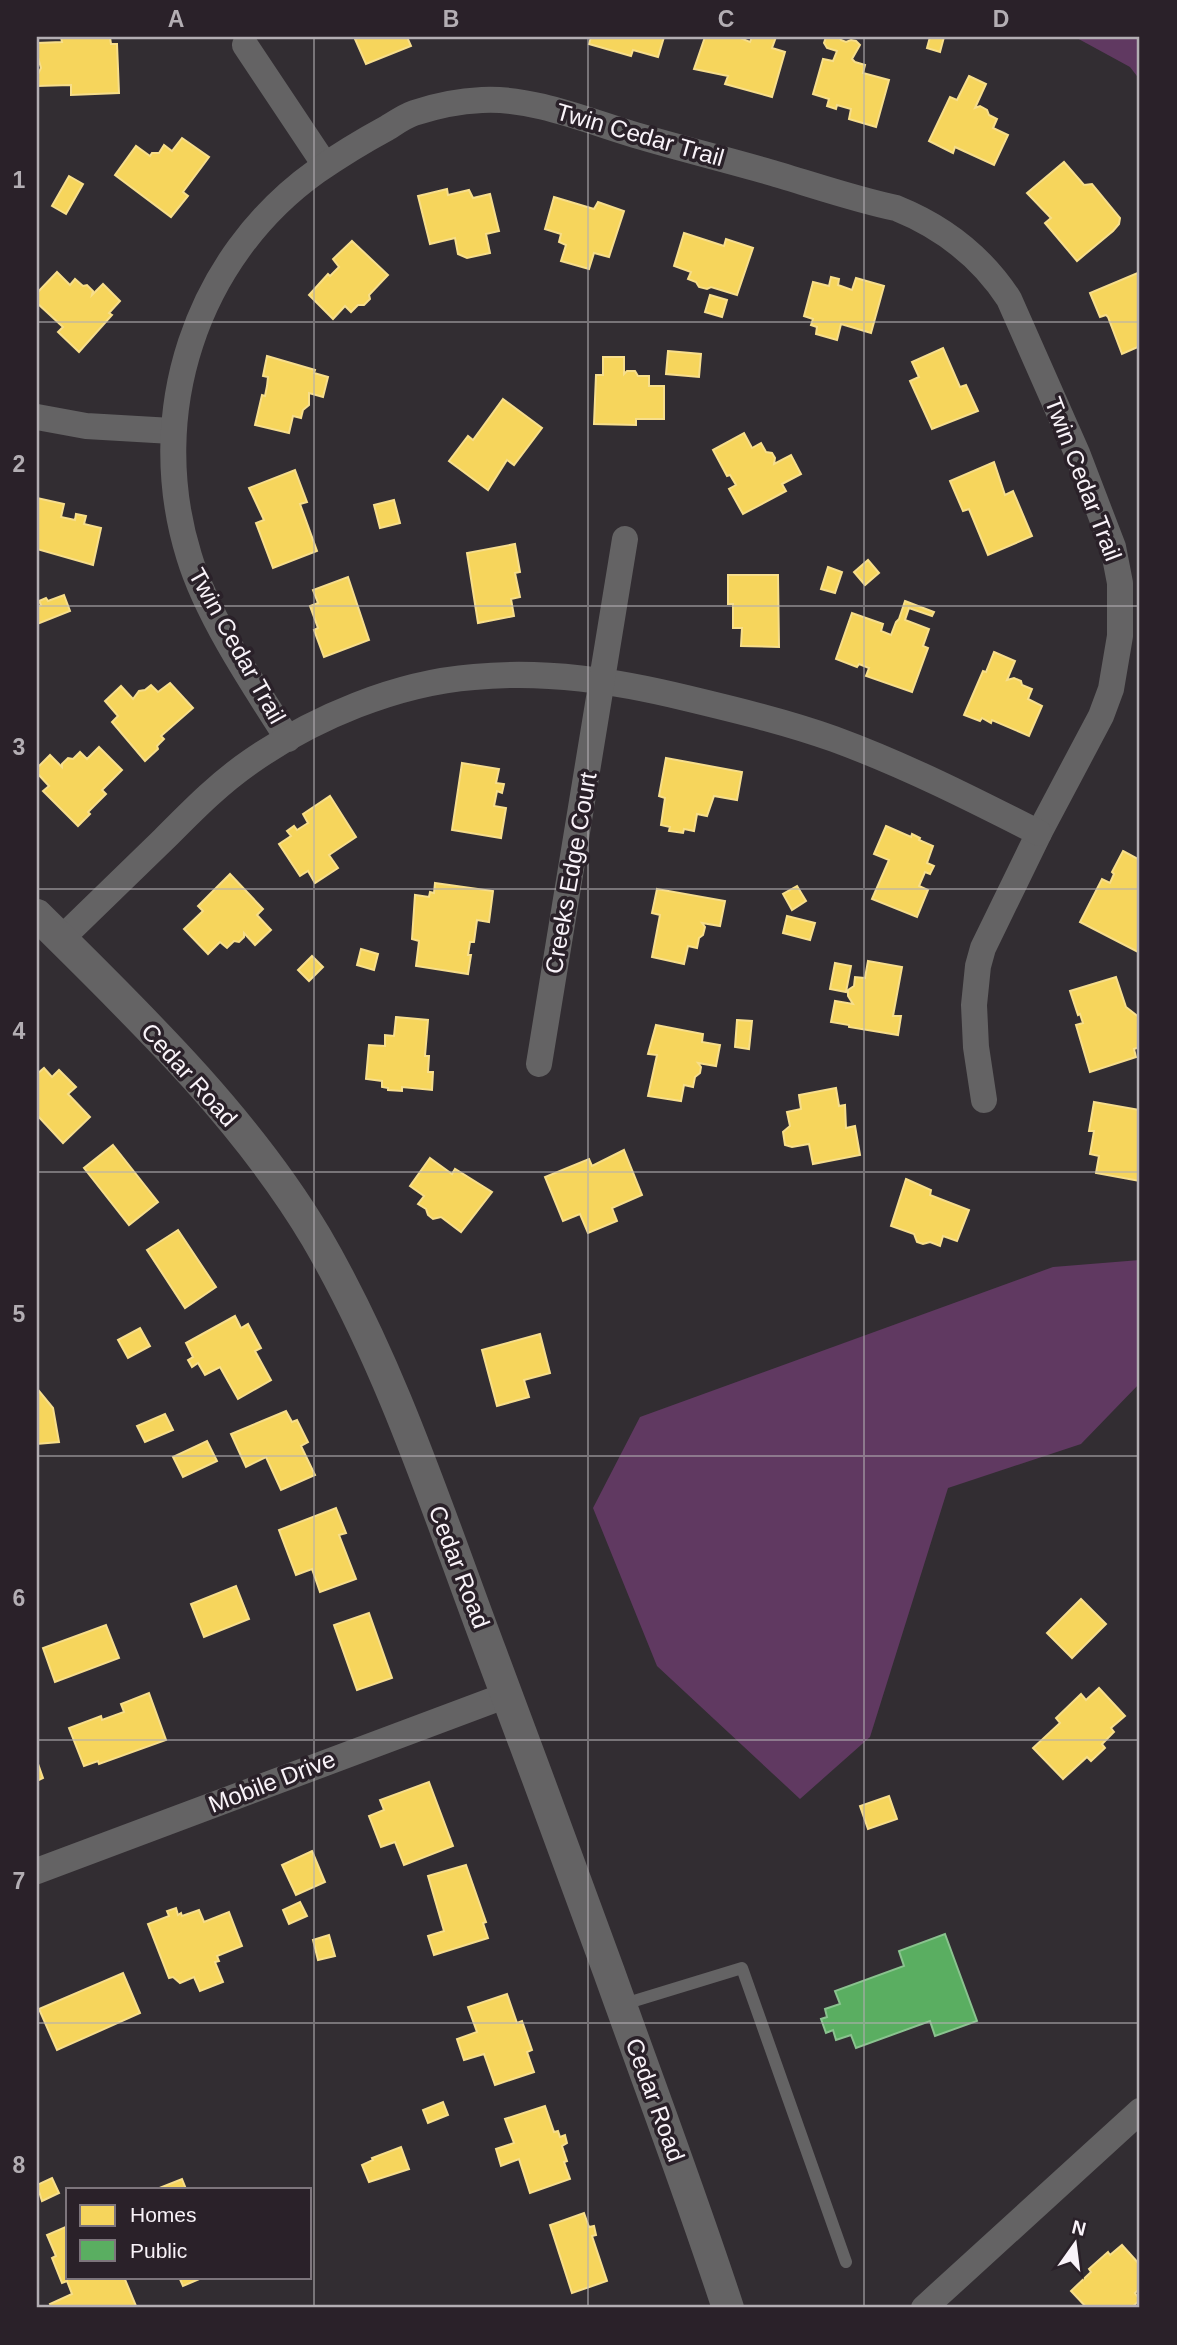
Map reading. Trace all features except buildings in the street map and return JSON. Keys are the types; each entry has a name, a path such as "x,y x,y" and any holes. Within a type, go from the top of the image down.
{"street":[{"path":"245,45 325,165"},
{"name":"Twin Cedar Trail","path":"288,739 225,635 194,570 182,530 173,479 172,430 188,348 204,306 235,254 257,225 299,184 341,154 413,113 485,99 529,104 896,208 925,220 964,246 1009,299 1077,453 1113,547 1120,583 1120,636 1111,689 1082,754 990,929 978,966 974,1005 976,1047 984,1100"},
{"path":"37,417 86,426 172,430"},
{"name":"Creeks Edge Court","path":"539,1065 625,539"},
{"name":"Twin Cedar Trail","path":"61,939 209,794 249,763 288,739 355,705 404,690 470,677 516,674 603,681 715,705 835,740 941,784 1039,832"},
{"name":"Cedar Road","path":"37,915 226,1113 287,1194 315,1237 357,1314 392,1390 507,1695 696,2213 728,2308"},
{"name":"Mobile Drive","path":"37,1871 507,1695"},
{"path":"924,2308 1140,2111"}],"lane":[{"path":"621,2006 742,1968 846,2262"}],"shaded area":[{"path":"1075,37 1140,37 1140,80 1130,67"},
{"path":"1140,1260 1140,1383 1081,1444 948,1488 870,1737 800,1799 657,1666 593,1508 640,1417 1053,1267"}]}
